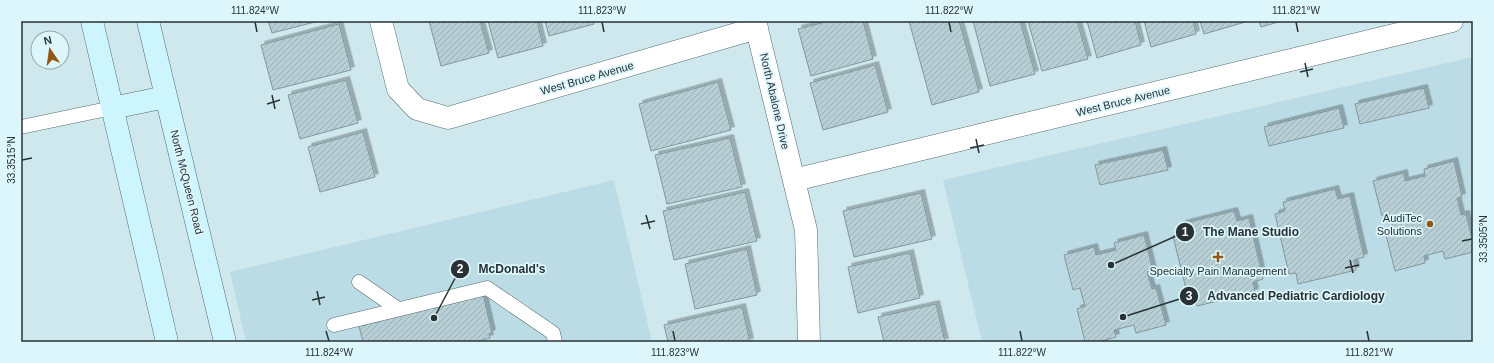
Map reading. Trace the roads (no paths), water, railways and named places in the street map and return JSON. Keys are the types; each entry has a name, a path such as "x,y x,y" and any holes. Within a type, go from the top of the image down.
{"main road":[{"path":"92,21 167,342"},
{"name":"North McQueen Road","path":"148,21 225,342"},
{"path":"112,108 166,97"}],"street":[{"name":"West Bruce Avenue","path":"381,21 398,89 417,110 448,118 756,24"},
{"name":"West Bruce Avenue","path":"794,180 1452,21"},
{"name":"North Abalone Drive","path":"756,24 806,230 809,342"}],"lane":[{"path":"21,127 112,108"},
{"path":"359,282 398,309"},
{"path":"334,324 487,288 553,333 555,342"}],"place":[{"name":"AudiTec Solutions","path":"1430,224"},
{"name":"Specialty Pain Management","path":"1218,257"},
{"name":"The Mane Studio","path":"1111,265"},
{"name":"Advanced Pediatric Cardiology","path":"1123,317"},
{"name":"McDonald's","path":"434,318"}]}
